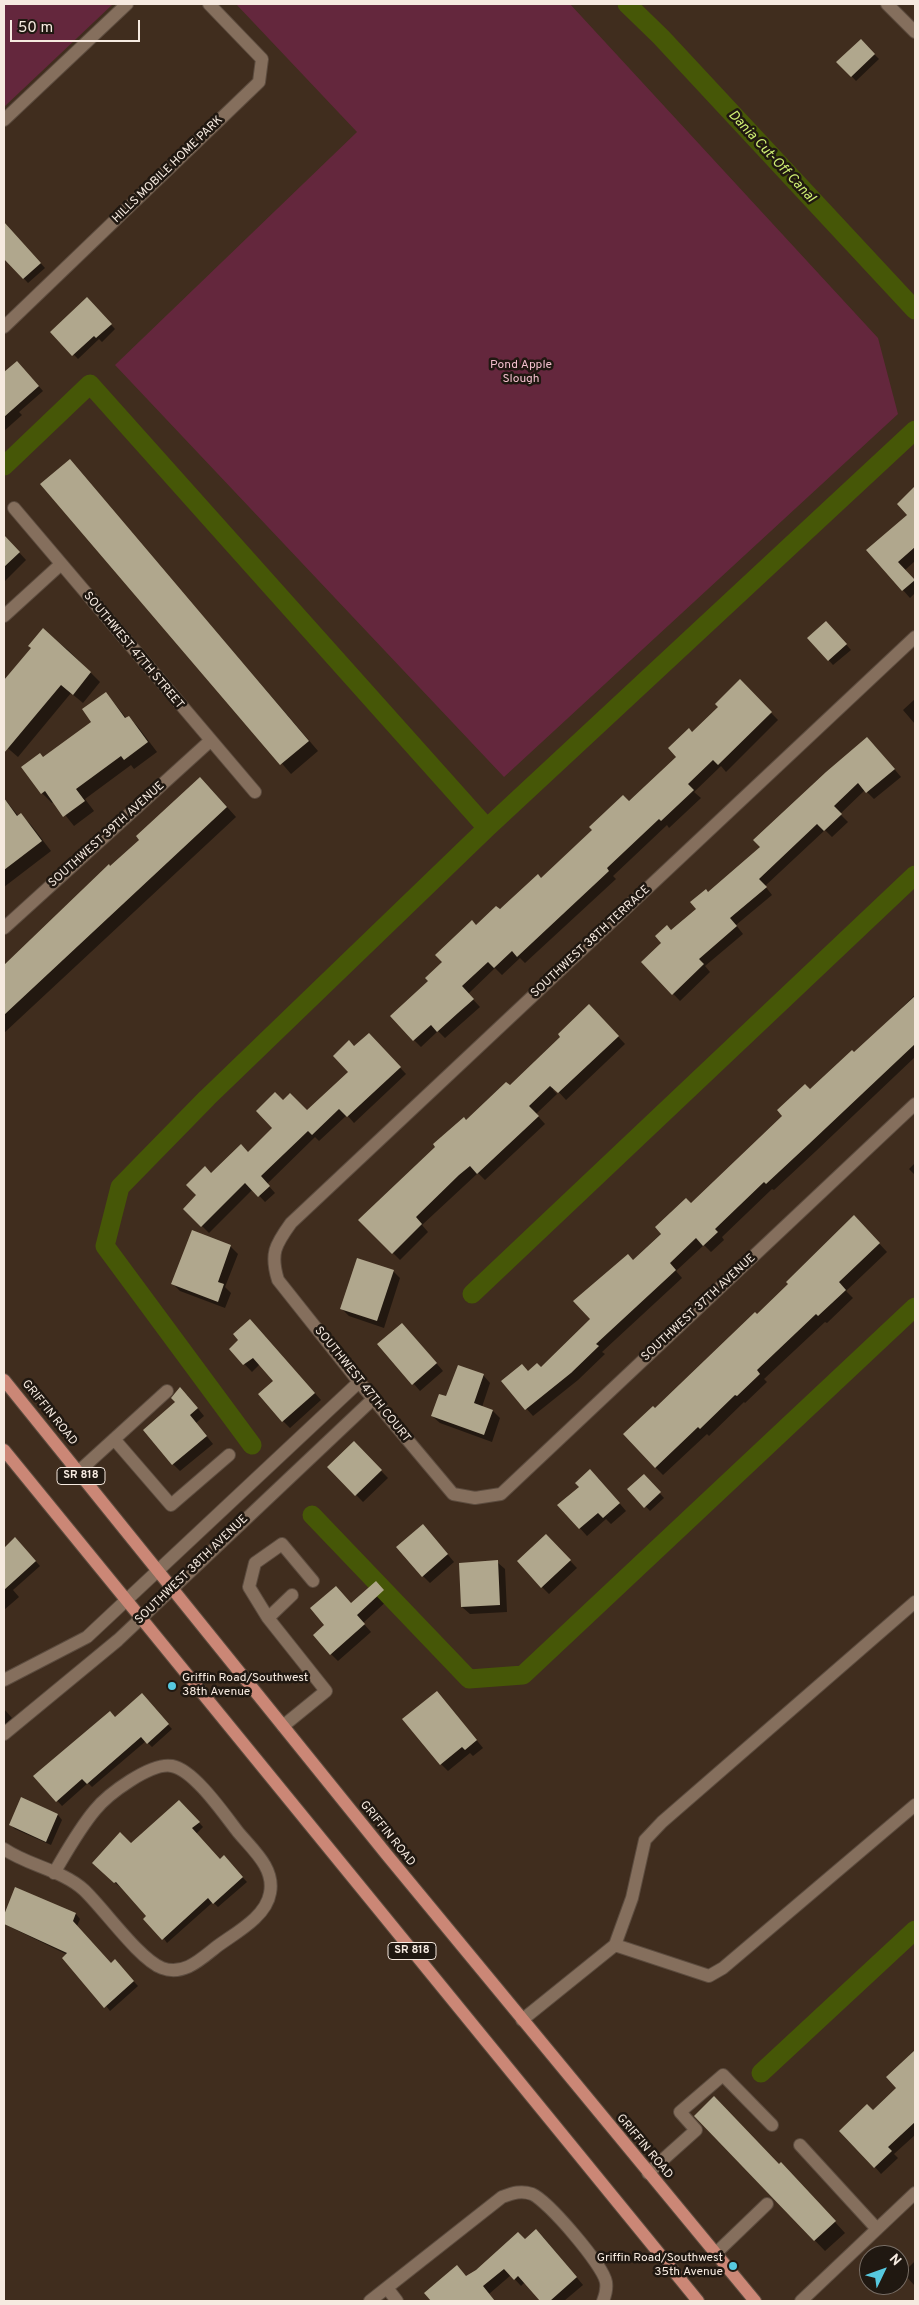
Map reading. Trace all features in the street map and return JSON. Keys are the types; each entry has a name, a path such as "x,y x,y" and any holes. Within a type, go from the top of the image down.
{"main road":[{"name":"GRIFFIN ROAD","path":"4,1380 522,2020 755,2301"},
{"name":"SR 818","path":"4,1450 698,2301"}],"street":[{"path":"4,120 127,4"},
{"name":"HILLS MOBILE HOME PARK","path":"4,327 259,82 262,59 209,4"},
{"path":"886,4 915,32"},
{"name":"SOUTHWEST 47TH STREET","path":"14,508 60,565 255,792"},
{"path":"4,616 60,565"},
{"name":"SOUTHWEST 38TH TERRACE","path":"274,1252 277,1243 291,1223 915,637"},
{"name":"SOUTHWEST 39TH AVENUE","path":"4,928 210,741"},
{"name":"SOUTHWEST 37TH AVENUE","path":"475,1498 501,1494 915,1104"},
{"name":"SOUTHWEST 47TH COURT","path":"274,1252 273,1264 278,1280 372,1398 453,1494 475,1498"},
{"name":"SOUTHWEST 38TH AVENUE","path":"4,1680 87,1637 359,1382"},
{"path":"78,1472 167,1391"},
{"name":"SOUTHWEST 38TH AVENUE","path":"4,1734 112,1645 372,1398"},
{"path":"114,1438 171,1505 228,1455"},
{"path":"283,1726 326,1692 268,1618 249,1587 254,1563 282,1544 313,1582"},
{"path":"268,1618 292,1595"},
{"path":"522,2020 615,1945 632,1898 645,1840 676,1809 915,1602"},
{"path":"4,1849 29,1864 73,1882 84,1891 140,1952 161,1968 179,1971 196,1964 262,1912 270,1893 269,1869 195,1779 172,1766 149,1768 96,1808 77,1834 54,1873"},
{"path":"615,1945 709,1976 723,1968 915,1805"},
{"path":"648,2173 696,2130 680,2112 723,2075 772,2125"},
{"path":"800,2145 877,2229"},
{"path":"370,2301 502,2197 517,2191 532,2194 545,2202 599,2267 606,2282 603,2301"},
{"path":"801,2301 915,2193"},
{"path":"715,2254 767,2204"},
{"path":"386,2288 397,2301"}],"green space":[{"path":"4,4 113,4 4,107"},
{"name":"Pond Apple Slough","path":"236,4 570,4 878,338 898,414 504,777 115,365 357,132"}],"building":[{"path":"861,39 875,54 851,77 836,62"},
{"path":"4,222 41,263 23,279 4,259"},
{"path":"87,297 112,324 96,338 94,336 72,356 50,332"},
{"path":"17,361 39,386 4,417 4,372"},
{"path":"70,459 309,741 280,765 40,484"},
{"path":"915,486 915,547 898,562 915,580 902,591 866,550 907,515 897,504"},
{"path":"4,535 20,552 4,567"},
{"path":"826,621 847,644 828,661 807,638"},
{"path":"43,628 91,672 73,695 61,685 4,753 4,680 31,648 28,646"},
{"path":"740,679 772,712 718,765 713,760 688,784 694,790 661,821 659,819 607,868 609,871 517,957 512,951 494,968 488,962 462,986 474,999 437,1032 431,1025 413,1041 390,1016 428,981 425,978 442,962 435,955 472,920 476,925 496,906 500,909 538,874 541,878 592,830 589,827 623,795 629,801 676,757 668,748 689,728 692,732 718,707 715,704"},
{"path":"106,692 125,718 129,716 148,742 124,760 121,756 76,789 85,801 63,817 45,791 41,794 21,767 40,753 43,757 91,722 82,709"},
{"path":"867,737 895,769 866,793 858,783 834,806 842,814 824,831 817,824 759,879 767,887 730,918 737,926 699,959 704,964 672,995 641,962 661,943 655,936 667,925 671,930 696,909 690,902 706,889 708,892 760,847 753,840 826,772"},
{"path":"200,777 227,807 4,1015 4,965 109,864 110,866 139,840 136,836"},
{"path":"4,798 17,816 21,813 42,841 4,870"},
{"path":"915,996 915,1044 766,1184 764,1182 715,1229 718,1232 703,1246 696,1238 670,1263 676,1270 596,1344 599,1346 571,1373 525,1410 501,1381 522,1364 528,1371 537,1363 541,1367 590,1319 573,1301 628,1254 633,1260 661,1234 655,1227 686,1198 691,1203 782,1116 777,1110 805,1084 810,1089"},
{"path":"589,1004 619,1036 558,1093 550,1086 529,1106 539,1116 477,1174 470,1166 459,1175 416,1217 422,1224 392,1254 358,1220 435,1147 433,1144 464,1117 466,1120 506,1082 510,1085 560,1037 558,1034"},
{"path":"369,1033 401,1067 347,1117 339,1109 312,1135 308,1131 261,1176 270,1186 258,1197 245,1183 201,1227 183,1209 196,1195 186,1185 205,1166 211,1173 241,1144 248,1152 272,1128 256,1111 275,1092 283,1100 290,1093 307,1110 348,1072 333,1056 349,1040 354,1046"},
{"path":"854,1215 880,1243 839,1282 846,1290 818,1316 816,1314 757,1370 760,1374 737,1396 735,1395 700,1429 698,1427 655,1468 623,1434 653,1406 655,1408 755,1312 757,1314 788,1284 786,1282"},
{"path":"192,1230 231,1245 218,1282 224,1284 218,1302 171,1284"},
{"path":"357,1258 394,1270 377,1321 340,1309"},
{"path":"250,1319 315,1393 282,1422 258,1394 273,1381 253,1358 243,1365 229,1349 238,1340 233,1334"},
{"path":"402,1323 437,1363 412,1385 377,1344"},
{"path":"458,1365 484,1374 474,1403 493,1410 484,1435 431,1416 439,1394 446,1396"},
{"path":"180,1387 198,1408 190,1415 207,1436 172,1465 143,1430 175,1402 171,1398"},
{"path":"354,1441 382,1470 355,1496 327,1467"},
{"path":"590,1469 620,1503 603,1518 598,1513 579,1529 557,1505 579,1487 575,1483"},
{"path":"644,1474 661,1492 644,1508 627,1489"},
{"path":"423,1524 448,1554 422,1577 396,1547"},
{"path":"546,1534 571,1560 541,1588 517,1561"},
{"path":"15,1537 36,1561 4,1590 4,1548"},
{"path":"498,1560 500,1605 461,1607 459,1563"},
{"path":"376,1581 384,1590 357,1615 365,1624 330,1655 313,1635 324,1625 310,1608 336,1586 351,1603"},
{"path":"437,1691 477,1740 465,1750 462,1747 440,1765 402,1719"},
{"path":"142,1693 169,1724 147,1744 141,1737 87,1784 82,1779 56,1802 33,1776 110,1711 115,1717"},
{"path":"21,1797 58,1814 46,1842 9,1825"},
{"path":"179,1800 200,1822 192,1828 220,1859 224,1855 243,1877 213,1904 208,1898 162,1940 143,1919 146,1916 116,1882 114,1883 92,1863 120,1832 131,1843"},
{"path":"15,1887 76,1913 73,1921 111,1963 115,1959 134,1981 104,2008 62,1958 67,1953 4,1924 4,1915"},
{"path":"915,2050 915,2122 888,2147 892,2151 874,2168 839,2131 867,2104 873,2110 896,2088 886,2077"},
{"path":"714,2096 779,2164 781,2162 836,2221 814,2241 694,2116"},
{"path":"536,2229 577,2277 550,2301 540,2301 518,2276 514,2280 504,2269 483,2286 495,2301 431,2301 424,2293 457,2265 466,2276 476,2270 518,2232 525,2239"}],"waterway":[{"name":"Dania Cut-Off Canal","path":"627,4 661,37 915,310"},
{"path":"4,466 90,384 487,828"},
{"path":"252,1445 105,1246 120,1187 207,1098 487,828 915,430"},
{"path":"472,1294 915,875"},
{"path":"312,1515 469,1679 523,1675 915,1307"},
{"path":"761,2073 915,1930"}],"place":[{"name":"Griffin Road/Southwest 38th Avenue","path":"172,1686"},
{"name":"Griffin Road/Southwest 35th Avenue","path":"733,2266"}]}
